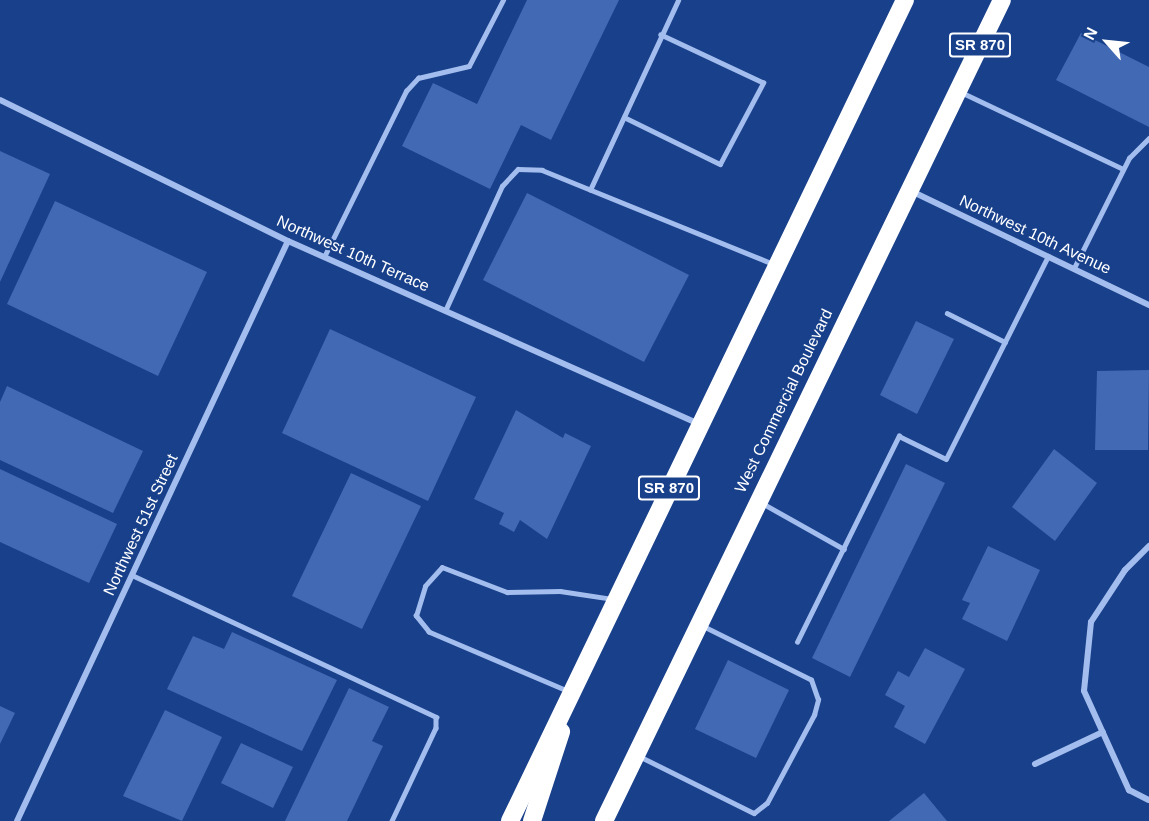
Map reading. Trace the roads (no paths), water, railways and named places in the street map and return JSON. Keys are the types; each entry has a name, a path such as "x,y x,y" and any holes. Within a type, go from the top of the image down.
{"highway":[{"name":"SR 870","path":"510,821 699,424 905,0"},
{"name":"West Commercial Boulevard","path":"604,821 757,500 1002,0"},
{"path":"532,821 572,693"}],"street":[{"name":"Northwest 10th Terrace","path":"0,100 288,241 699,424"},
{"name":"Northwest 10th Avenue","path":"908,190 1149,305"},
{"name":"Northwest 51st Street","path":"17,821 288,241"},
{"path":"1149,546 1125,570 1091,622 1084,691 1129,790 1149,800"},
{"path":"1035,764 1103,732"}],"lane":[{"path":"324,257 406,91 418,78 469,66 503,0"},
{"path":"590,190 678,0"},
{"path":"624,117 720,164 763,83 662,35"},
{"path":"958,90 1123,169"},
{"path":"1074,268 1123,169 1149,138"},
{"path":"445,311 513,171 542,170 776,265"},
{"path":"797,642 899,436 946,459 1048,256"},
{"path":"947,314 1005,342"},
{"path":"757,500 844,549"},
{"path":"572,693 429,632 416,616 425,586 442,567 507,592 560,591 616,600"},
{"path":"132,575 436,717 436,728 392,821"},
{"path":"636,754 754,813 766,803 814,715 818,700 811,680 698,624"}]}
